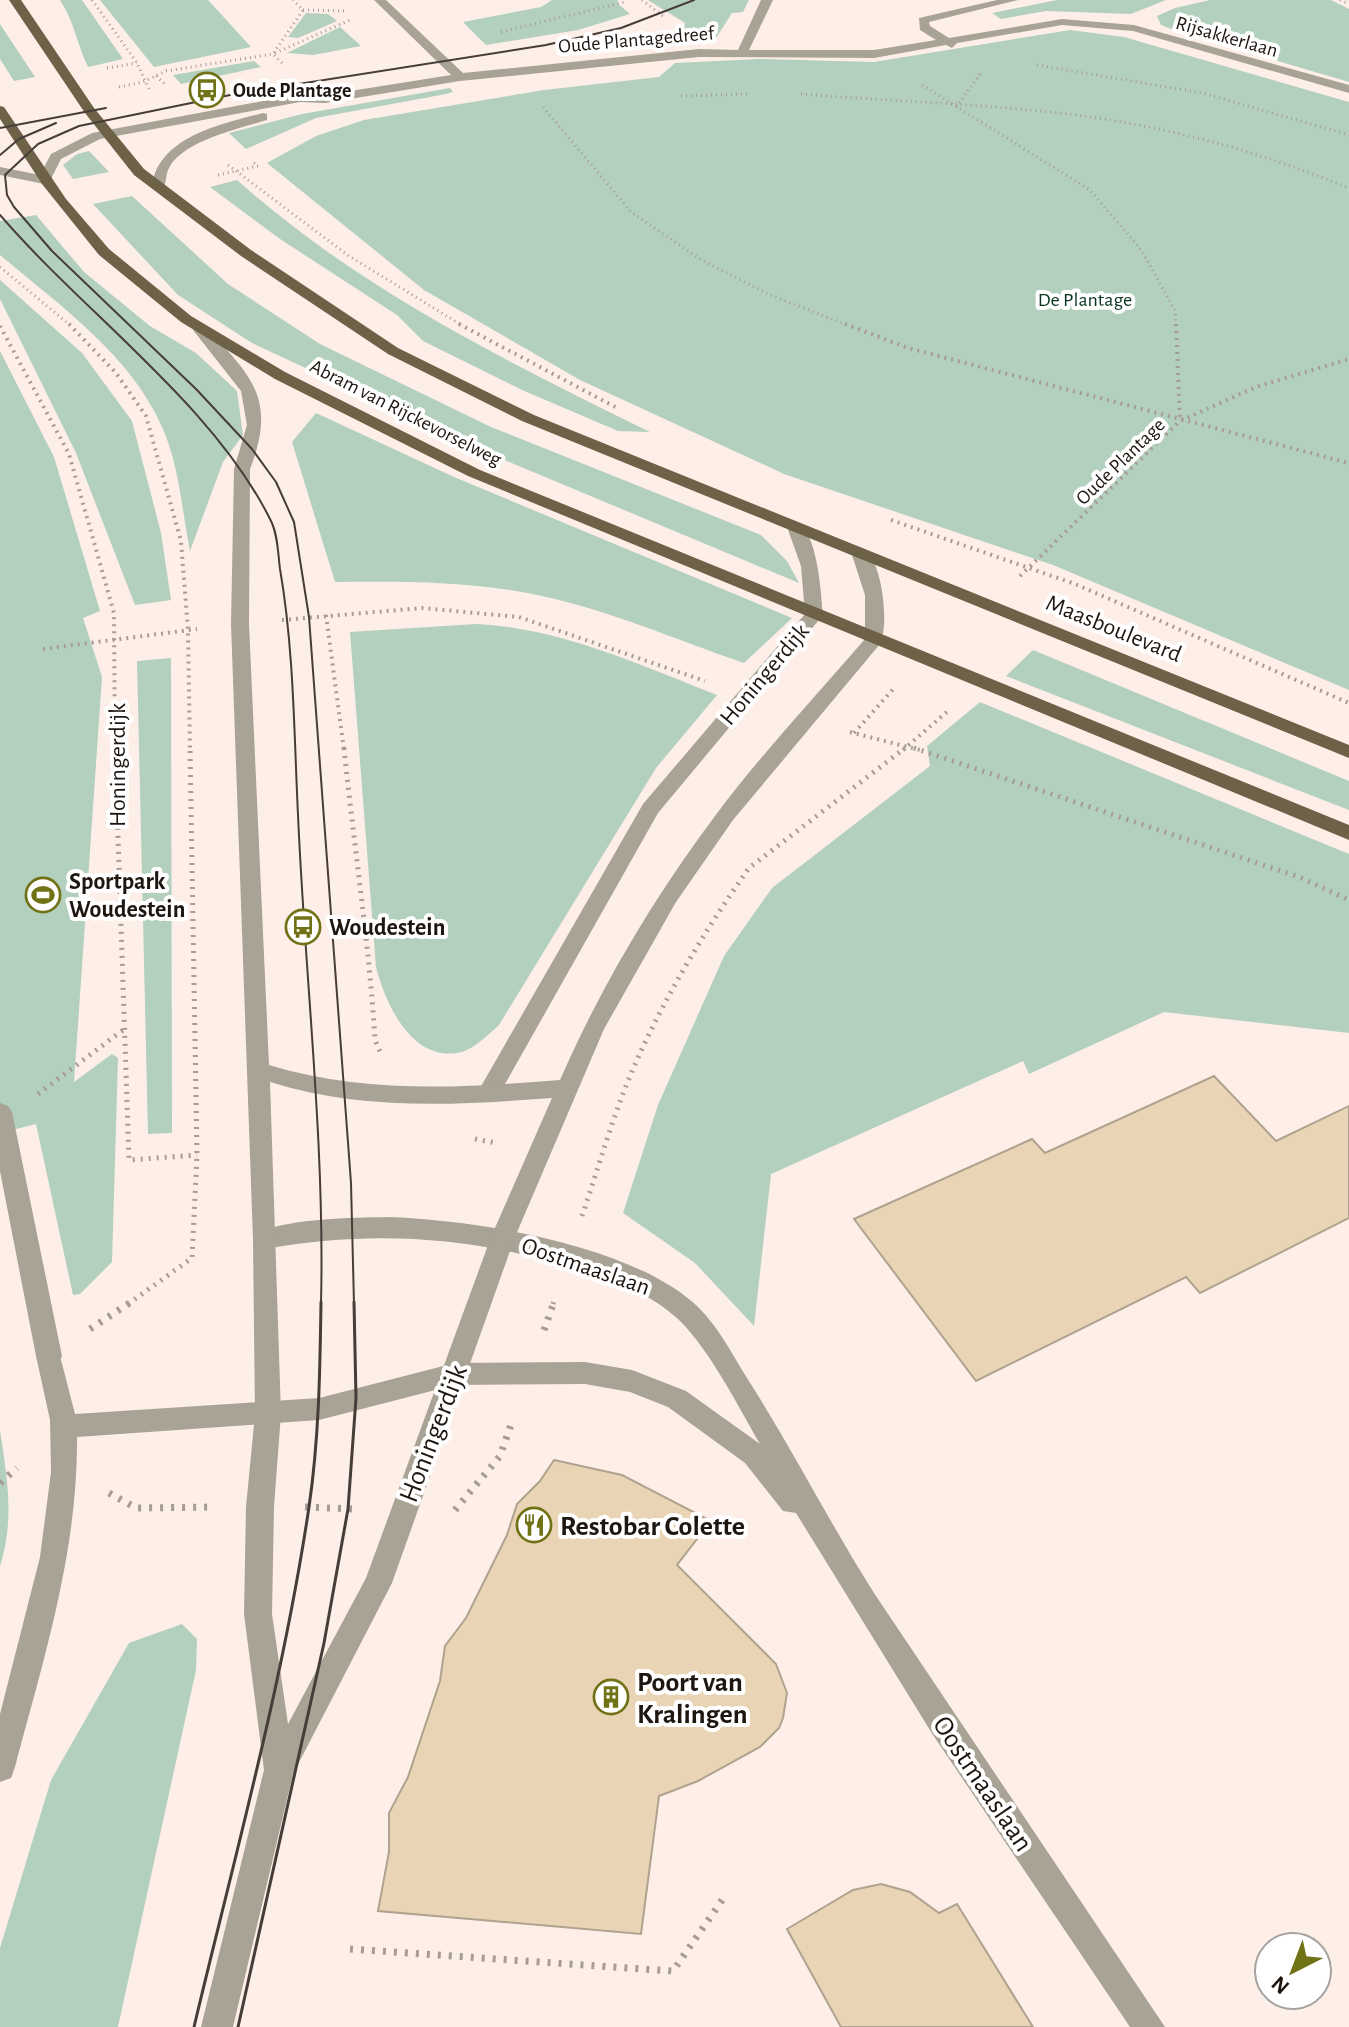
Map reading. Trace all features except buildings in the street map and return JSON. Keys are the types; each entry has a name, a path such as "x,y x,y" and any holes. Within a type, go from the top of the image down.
{"main road":[{"path":"15,0 107,133 139,172 246,253 393,351 528,418 860,552"},
{"name":"Abram van Rijckevorselweg","path":"0,110 44,180 104,252 198,327 474,473 874,640"},
{"name":"Maasboulevard","path":"860,552 1349,752"},
{"path":"874,640 1349,833"}],"street":[{"path":"380,0 460,77"},
{"path":"743,51 767,0"},
{"path":"952,44 924,28 923,20 1012,0"},
{"name":"Rijsakkerlaan","path":"952,44 1062,22 1112,24 1349,89"},
{"name":"Oude Plantagedreef","path":"44,180 56,157 74,145 107,133 289,100 325,99 460,77 743,51 874,54 952,44"},
{"name":"Oude Plantagedreef","path":"159,185 158,176 174,152 189,143 325,99"},
{"path":"0,171 44,180"},
{"name":"Honingerdijk","path":"198,327 248,383 258,413 252,449 242,469 240,624 265,1239 268,1414 260,1507 258,1614 279,1770"},
{"name":"Honingerdijk","path":"488,1094 650,809 814,615 810,566 795,527"},
{"path":"860,552 875,587 878,615 874,640"},
{"name":"Honingerdijk","path":"217,2027 279,1770 378,1583 503,1237 593,1029 668,898 726,815 874,640"},
{"path":"258,1070 367,1096 488,1094 570,1088"},
{"path":"0,1767 47,1591 61,1505 64,1426 1,1116"},
{"name":"Oostmaaslaan","path":"265,1239 323,1227 353,1225 412,1226 503,1237 615,1271 661,1292 687,1312 704,1331 774,1445 823,1537 964,1756 1149,2027"},
{"name":"Oostmaaslaan","path":"268,1414 319,1409 455,1374 530,1371 585,1373 632,1381 677,1399 754,1455 823,1537"},
{"path":"64,1426 268,1414"}],"path":[{"path":"273,54 303,10 293,0"},
{"path":"1340,0 1349,4"},
{"path":"499,33 625,2"},
{"path":"80,94 143,82 166,71 273,54 351,19"},
{"path":"952,44 991,59 956,107"},
{"path":"273,54 289,69"},
{"path":"874,54 1090,190 1142,251 1175,311 1180,421"},
{"path":"1034,65 1202,93 1349,135"},
{"path":"788,93 1096,118 1198,137 1303,169 1349,188"},
{"path":"673,96 759,94"},
{"path":"556,104 541,105 631,212 700,259 739,281 879,339 1180,421 1256,387 1349,359"},
{"path":"225,162 292,218 389,285 578,391 620,410"},
{"path":"0,267 81,334 116,373 146,416 181,541 188,630 197,1155 197,1211 192,1258 176,1273 49,1356"},
{"name":"Honingerdijk","path":"0,326 69,454 114,613 117,641 115,780 129,1160 197,1155"},
{"name":"Oude Plantage","path":"1030,568 1180,421 1349,463"},
{"path":"881,516 1030,568"},
{"name":"Maasboulevard","path":"1030,568 1349,703"},
{"path":"43,649 240,624 422,608 519,617 744,696"},
{"path":"326,615 336,673 361,912 369,945 375,1040 387,1066"},
{"path":"807,718 908,746 1299,877 1349,900"},
{"path":"602,1160 637,1062 697,944 749,868 908,746"},
{"path":"1,1116 123,1029"},
{"name":"Honingerdijk","path":"452,1514 500,1456 530,1371"},
{"path":"350,1949 673,1971 725,1896"}],"green space":[{"path":"60,0 82,0 123,59 88,67"},
{"path":"100,0 208,0 251,47 154,67"},
{"path":"552,0 618,0 617,3 630,14 578,30 486,45 463,22 541,7"},
{"path":"648,0 749,0 743,12 732,13 716,38 682,36 685,23"},
{"path":"1057,0 1166,0 1131,14 1046,11 1001,19 992,13"},
{"path":"1210,0 1331,0 1349,9 1349,82 1179,32 1161,25 1157,16 1175,8"},
{"path":"306,13 328,14 337,21 298,38 288,37"},
{"path":"0,24 35,77 14,81 0,59"},
{"path":"340,27 361,46 313,55 287,53"},
{"name":"De Plantage","path":"1070,30 1124,37 1349,102 1349,690 1053,565 784,474 580,380 424,290 267,163 316,136 364,120 544,90 659,77 675,63 759,59 874,62"},
{"path":"254,61 261,67 181,84 173,75"},
{"path":"450,88 453,92 316,118 246,149 229,133 302,114"},
{"path":"89,151 109,172 73,179 63,165 77,154"},
{"path":"237,180 332,255 383,289 541,378 650,432 618,431 522,390 423,341 397,315 280,239 210,187"},
{"path":"132,196 228,284 320,344 491,427 761,535 787,561 799,583 490,454 252,343 178,295 93,204"},
{"path":"36,215 84,272 150,326 196,353 237,391 243,435 223,462 190,551 168,441 148,401 131,376 91,332 0,255 0,221"},
{"path":"0,280 82,353 132,421 161,533 171,600 135,605 76,453 0,299"},
{"name":"Sportpark Woudestein","path":"0,351 54,457 100,611 83,618 102,677 74,1082 112,1054 118,1058 112,1262 80,1294 73,1295 36,1124 0,1133"},
{"path":"316,413 454,477 792,618 744,663 619,618 542,596 465,585 335,582 292,442"},
{"path":"476,624 569,640 717,695 656,768 499,1025 468,1049 457,1053 440,1053 413,1038 402,1026 386,996 376,967 350,632"},
{"path":"1033,650 1349,781 1349,810 1006,676"},
{"path":"171,658 172,1133 148,1134 137,661"},
{"path":"980,702 1349,854 1349,1033 1164,1012 1029,1074 1023,1061 771,1174 754,1326 695,1263 623,1213 658,1105 724,956 772,888 930,766 927,746"},
{"path":"0,1430 8,1515 0,1566"},
{"path":"182,1624 197,1639 196,1670 118,2027 0,2027 0,1948 51,1780 129,1643"}],"tram line":[{"path":"354,1304 351,1183 309,617 294,522 276,482 252,449 196,389 52,251 14,207 7,195 5,175 38,144 79,126 235,94 546,45 621,28 694,0"},
{"path":"0,128 106,108"},
{"path":"0,155 19,139 56,123"},
{"path":"0,215 183,399 217,438 246,479 275,532 293,692 320,1182 321,1302"},
{"path":"194,2027 257,1768 298,1573 315,1456 321,1302"},
{"path":"238,2027 324,1643 348,1509 356,1398 354,1302"}],"place":[{"name":"Oude Plantage","path":"207,90"},
{"name":"Sportpark Woudestein","path":"43,895"},
{"name":"Woudestein","path":"303,927"},
{"name":"Restobar Colette","path":"534,1525"},
{"name":"Poort van Kralingen","path":"611,1697"}]}
